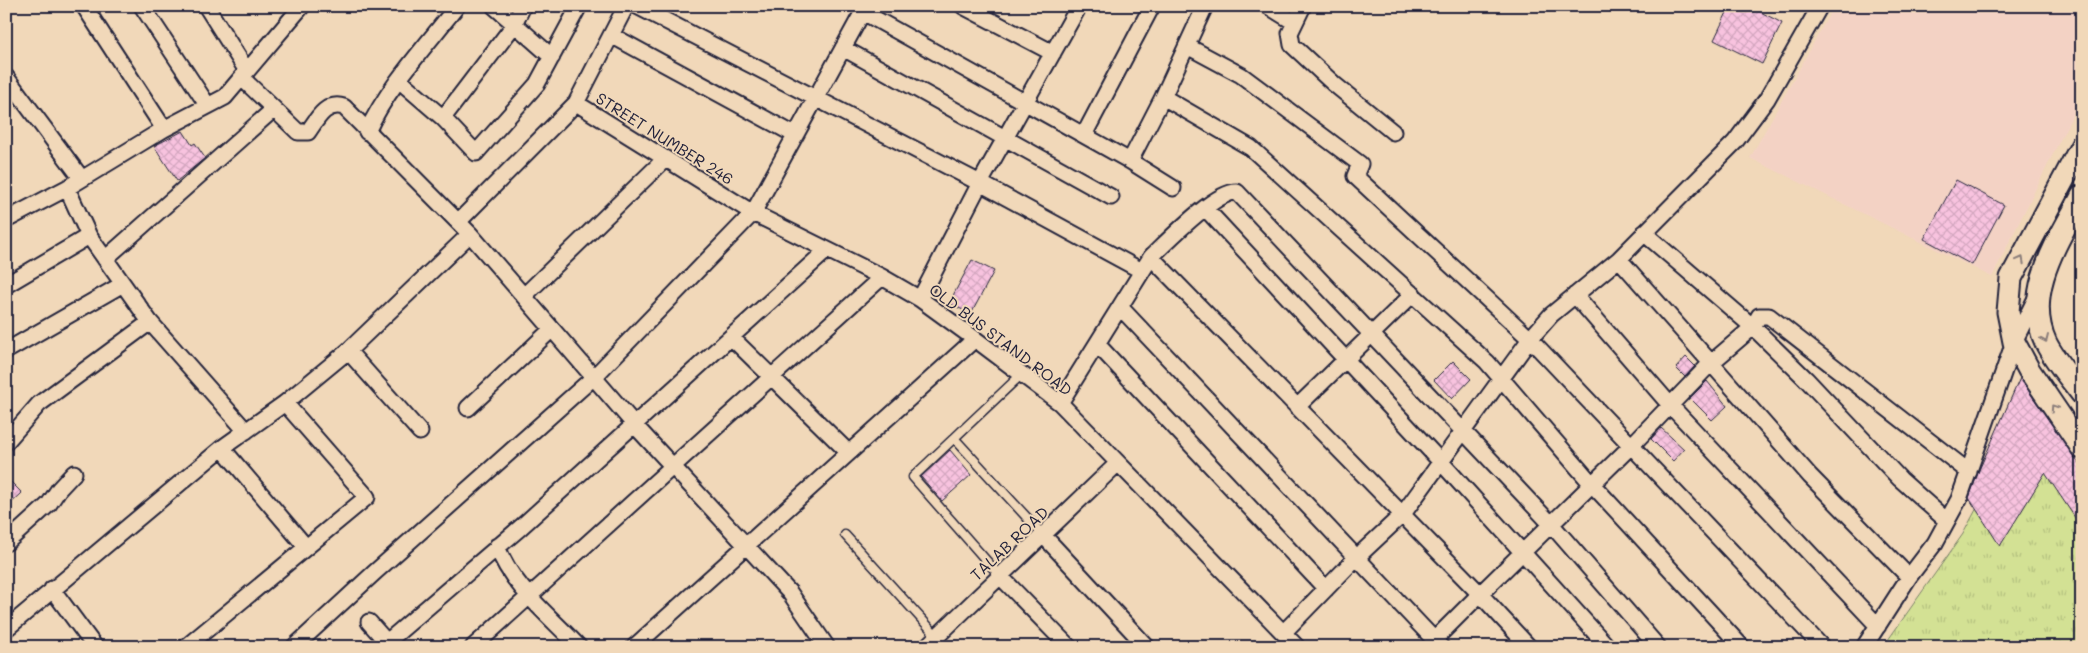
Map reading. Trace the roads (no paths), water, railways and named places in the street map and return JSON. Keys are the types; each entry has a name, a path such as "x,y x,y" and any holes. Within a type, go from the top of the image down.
{"main road":[{"path":"2082,145 2011,278 2008,312 2014,342 2029,370 2082,448"},
{"path":"2082,196 2056,243 2039,292 2041,330 2047,345 2082,394"}],"street":[{"path":"84,6 164,129"},
{"path":"142,6 208,106"},
{"path":"206,6 245,75 274,109 298,132 308,132 328,107 337,104 344,107 470,234 633,423 790,593 827,647"},
{"path":"367,132 374,115 399,80 457,6"},
{"path":"494,6 552,57"},
{"path":"443,118 514,25 523,6"},
{"path":"399,80 443,118 476,153 537,84 579,6"},
{"name":"STREET NUMBER 246","path":"626,6 576,103 753,213"},
{"path":"637,6 980,183 1142,271"},
{"path":"963,6 1053,53"},
{"path":"920,299 980,183 1079,6"},
{"path":"1084,136 1152,6"},
{"path":"1130,160 1163,97 1205,6"},
{"path":"1268,6 1294,22"},
{"path":"1303,6 1294,22 1289,39 1292,46 1334,84 1393,132"},
{"path":"1284,632 1356,558 1403,514 1462,430 1530,339 1551,315 1620,258 1735,142 1767,99 1820,6"},
{"path":"294,647 594,377 753,213 864,9 1025,103 1130,160 1173,188"},
{"path":"6,220 67,188 164,129 225,97 245,75 294,10"},
{"path":"611,35 795,135"},
{"path":"1187,46 1241,75 1360,164 1355,176 1530,339 1822,647"},
{"path":"843,48 1111,197"},
{"path":"6,78 82,179"},
{"path":"1163,97 1251,148 1487,362 1591,483 1742,647"},
{"path":"458,222 576,103"},
{"path":"105,259 274,109"},
{"path":"524,296 665,159"},
{"path":"67,188 89,236 122,284 150,322 246,431"},
{"path":"1060,403 1151,257 1205,208 1228,193 1237,192 1551,524 1658,647"},
{"path":"1205,208 1440,461 1608,647"},
{"name":"OLD BUS STAND ROAD","path":"753,213 882,277 920,299 1060,403 1117,464 1297,647"},
{"path":"1644,233 1753,327 1806,379 1900,479 1947,521"},
{"path":"8,624 222,448 285,403 348,351 470,234"},
{"path":"6,284 89,236"},
{"path":"368,622 389,644 496,546 521,527 633,423 732,338 827,250"},
{"path":"1151,257 1403,514 1529,647"},
{"path":"1620,258 1810,476 1909,577"},
{"path":"473,647 882,277"},
{"path":"6,352 122,284"},
{"path":"1864,647 1909,577 1935,543 1947,521 1969,472 2014,342 2039,292"},
{"path":"1297,407 1413,294"},
{"path":"1575,295 1670,405 1878,626"},
{"path":"1120,308 1438,643 1480,594 1521,552 1630,446 1711,363 1753,327 1759,316 1769,316 1969,472"},
{"path":"6,442 38,404 150,322"},
{"path":"468,408 552,329"},
{"path":"732,338 848,452"},
{"path":"634,647 975,339"},
{"path":"1097,344 1326,588"},
{"path":"348,351 420,432"},
{"path":"186,647 367,497 285,403"},
{"path":"222,448 306,547"},
{"name":"TALAB ROAD","path":"926,647 1117,464"},
{"path":"6,543 49,504 59,489 74,473"},
{"path":"1043,535 1147,647"},
{"path":"496,546 502,561 530,596 579,647"},
{"path":"999,575 1069,647"},
{"path":"52,589 95,647"}],"lane":[{"path":"999,575 913,477 1022,374"},
{"path":"954,438 1043,535"},
{"path":"845,535 937,636"}]}
